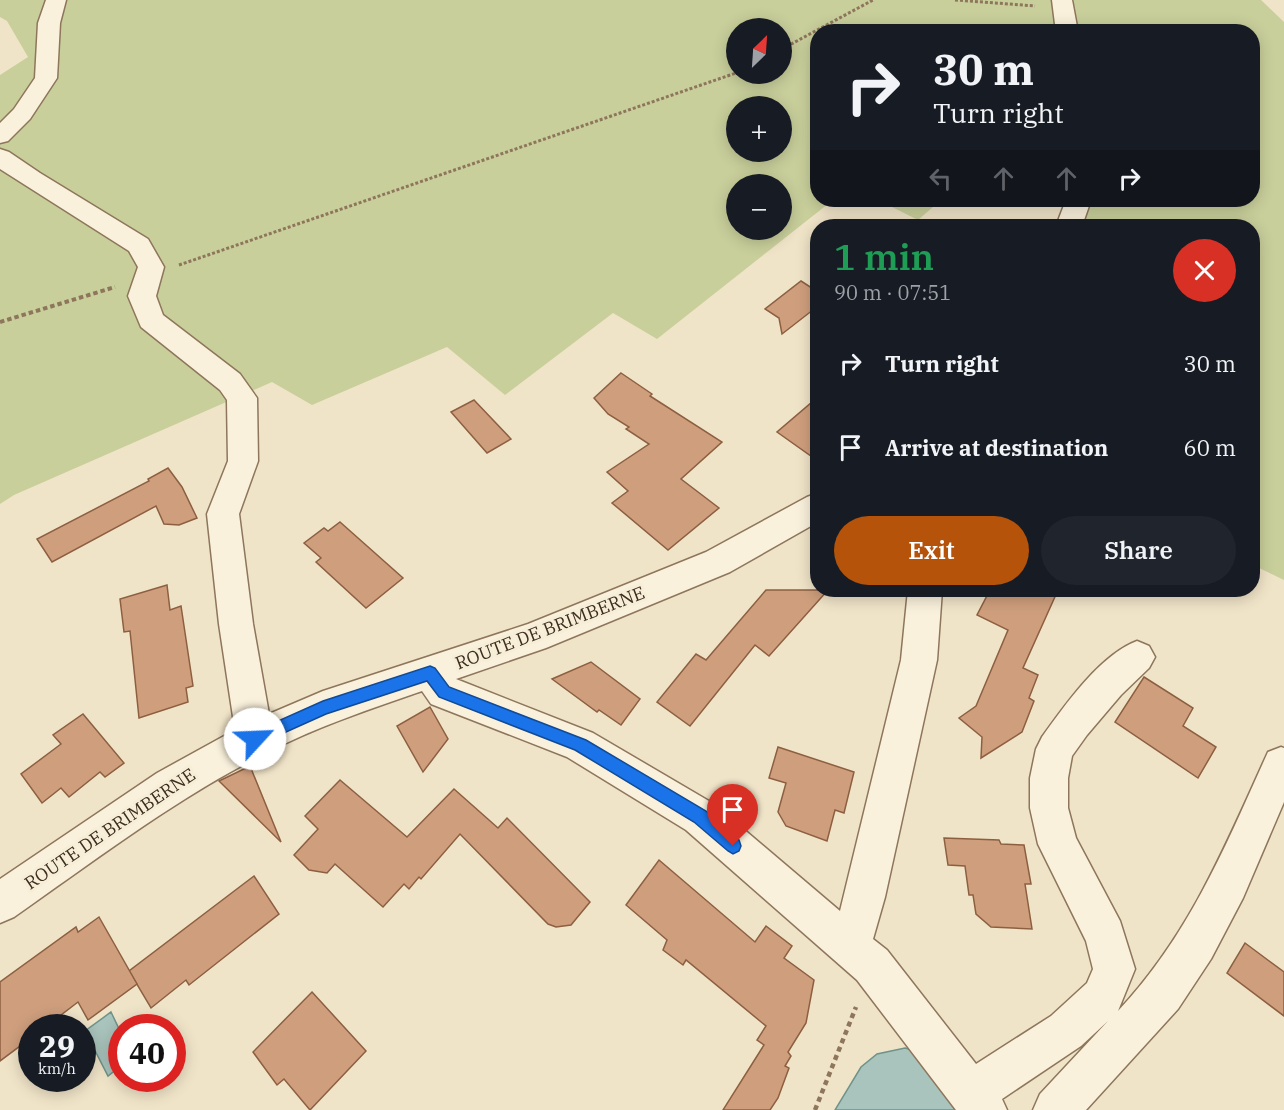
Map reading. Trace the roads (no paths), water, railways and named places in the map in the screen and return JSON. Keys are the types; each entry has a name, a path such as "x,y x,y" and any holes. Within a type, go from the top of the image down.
{"street":[{"path":"0,136 22,114 46,78 49,23 56,0"},
{"path":"1062,4 1066,24"},
{"path":"0,157 31,179 139,245 151,267 142,296 151,320 230,382 242,398 243,461 223,514 236,624 255,739"},
{"name":"ROUTE DE BRIMBERNE","path":"0,903 170,786 255,739 323,708 534,637 718,562 810,510"},
{"path":"861,956 866,897 919,660 924,597"},
{"path":"430,673 444,692 580,745 700,817 861,956 978,1101 1102,998 1114,969 1105,936 1058,844 1049,808 1049,778 1055,749 1108,683 1137,657"},
{"path":"1056,1110 1163,994 1196,944 1229,884 1281,765"}],"water":[{"path":"108,1014 108,1076 96,1053 96,1023"},
{"path":"905,1048 920,1052 957,1110 835,1110 861,1067 877,1054"}]}
